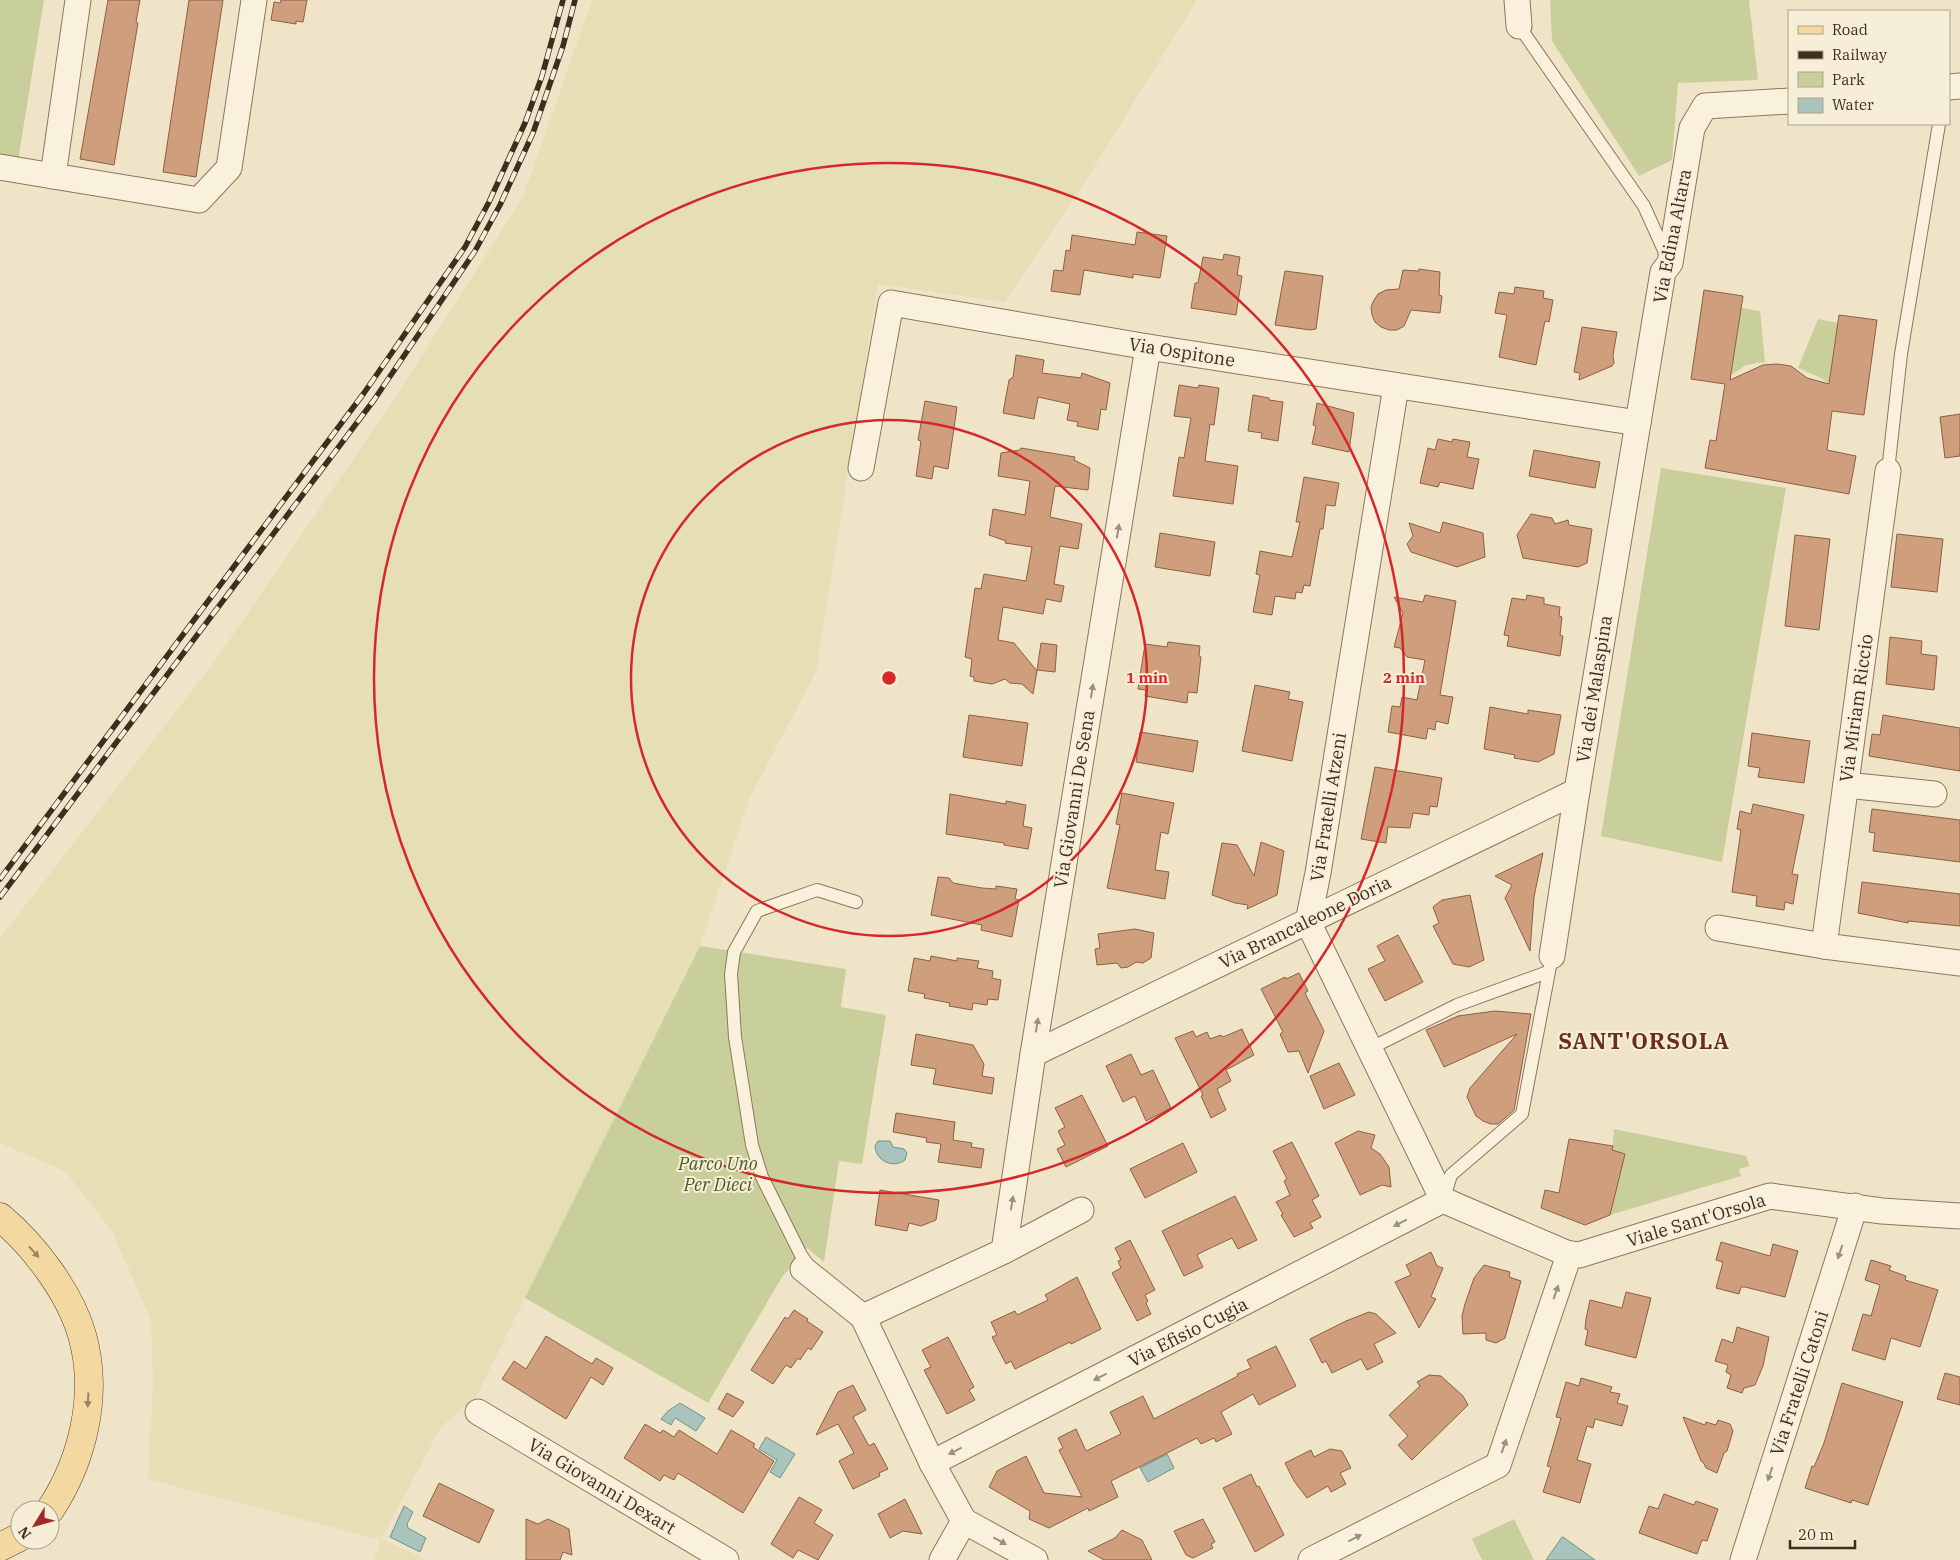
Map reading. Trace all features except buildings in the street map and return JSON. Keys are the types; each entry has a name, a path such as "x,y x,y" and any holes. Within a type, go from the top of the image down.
{"main road":[{"path":"0,1217 37,1254 64,1292 82,1335 89,1377 87,1415 78,1453 56,1500"}],"street":[{"path":"53,176 78,0"},
{"path":"0,167 199,200 229,168 254,0"},
{"path":"1517,0 1519,26"},
{"name":"Via Edina Altara","path":"1638,423 1663,272 1670,263 1692,128 1706,106 1788,101"},
{"name":"Via Ospitone","path":"861,468 891,303 1148,347 1638,423"},
{"name":"Via Giovanni De Sena","path":"1004,1251 1032,1054 1148,347"},
{"name":"Via Fratelli Atzeni","path":"1308,922 1318,873 1396,386"},
{"name":"Via dei Malaspina","path":"1550,964 1638,423"},
{"name":"Via Miriam Riccio","path":"1824,946 1888,471"},
{"path":"1846,785 1934,794"},
{"name":"Via Brancaleone Doria","path":"1032,1054 1577,791"},
{"path":"1308,922 1443,1200"},
{"path":"1718,928 1824,946 1960,964"},
{"name":"Viale Sant'Orsola","path":"1443,1200 1566,1253 1579,1255 1770,1196 1882,1211 1960,1216"},
{"name":"Via Efisio Cugia","path":"932,1463 1443,1200"},
{"name":"Via Fratelli Catoni","path":"1743,1560 1855,1206"},
{"path":"863,1317 1004,1251 1081,1210"},
{"path":"1322,1558 1498,1465 1566,1264 1566,1253"},
{"path":"811,1275 863,1317 932,1463 964,1521 1035,1560"},
{"name":"Via Giovanni Dexart","path":"478,1412 726,1560"},
{"path":"942,1560 964,1521"}],"lane":[{"path":"1519,26 1644,206 1670,263"},
{"path":"1888,471 1901,354 1939,125"},
{"path":"811,1275 766,1186 752,1144 736,1037 731,974 734,952 758,911 817,890 856,902"},
{"path":"1369,1049 1456,1005 1550,964"},
{"path":"1443,1200 1451,1175 1522,1114 1550,964"}],"shaded area":[{"path":"592,0 1197,0 1083,185 1005,302 878,284 816,672 749,799 700,946 476,1397 441,1427 381,1539 428,1560 374,1560 381,1540 148,1479 153,1384 151,1320 112,1231 65,1171 0,1143 0,938 215,661 393,401 523,197"}],"green space":[{"path":"0,0 44,0 18,161 0,158"},
{"path":"1550,0 1749,0 1758,80 1678,83 1672,160 1639,176 1552,41"},
{"path":"1741,308 1760,311 1765,362 1746,365 1731,375"},
{"path":"1818,319 1838,323 1829,384 1821,378 1798,368"},
{"path":"1661,468 1786,488 1722,862 1601,836"},
{"name":"Parco Uno Per Dieci","path":"700,946 846,969 841,1007 886,1015 862,1164 839,1161 824,1262 807,1248 782,1277 708,1403 525,1298"},
{"path":"1614,1129 1746,1156 1750,1166 1739,1169 1741,1176 1610,1215 1625,1154 1612,1150"},
{"path":"1514,1519 1534,1560 1482,1560 1472,1539"}],"water":[{"path":"878,1141 890,1141 893,1147 904,1149 907,1153 905,1160 895,1164 886,1162 878,1156 876,1151 875,1146"},
{"path":"680,1403 705,1418 696,1431 675,1418 671,1425 661,1419 668,1411"},
{"path":"766,1437 795,1454 780,1478 770,1472 777,1460 759,1449"},
{"path":"1167,1454 1174,1468 1148,1482 1140,1468"},
{"path":"404,1506 413,1512 407,1524 408,1528 426,1538 420,1552 390,1537"},
{"path":"1563,1537 1595,1560 1546,1560"}],"railway":[{"path":"0,879 364,393 465,247 489,202 525,123 542,76 563,0"},
{"path":"0,897 374,400 475,251 500,205 533,133 563,46 575,0"}],"district":[{"name":"SANT'ORSOLA","path":"1644,1040"}]}
